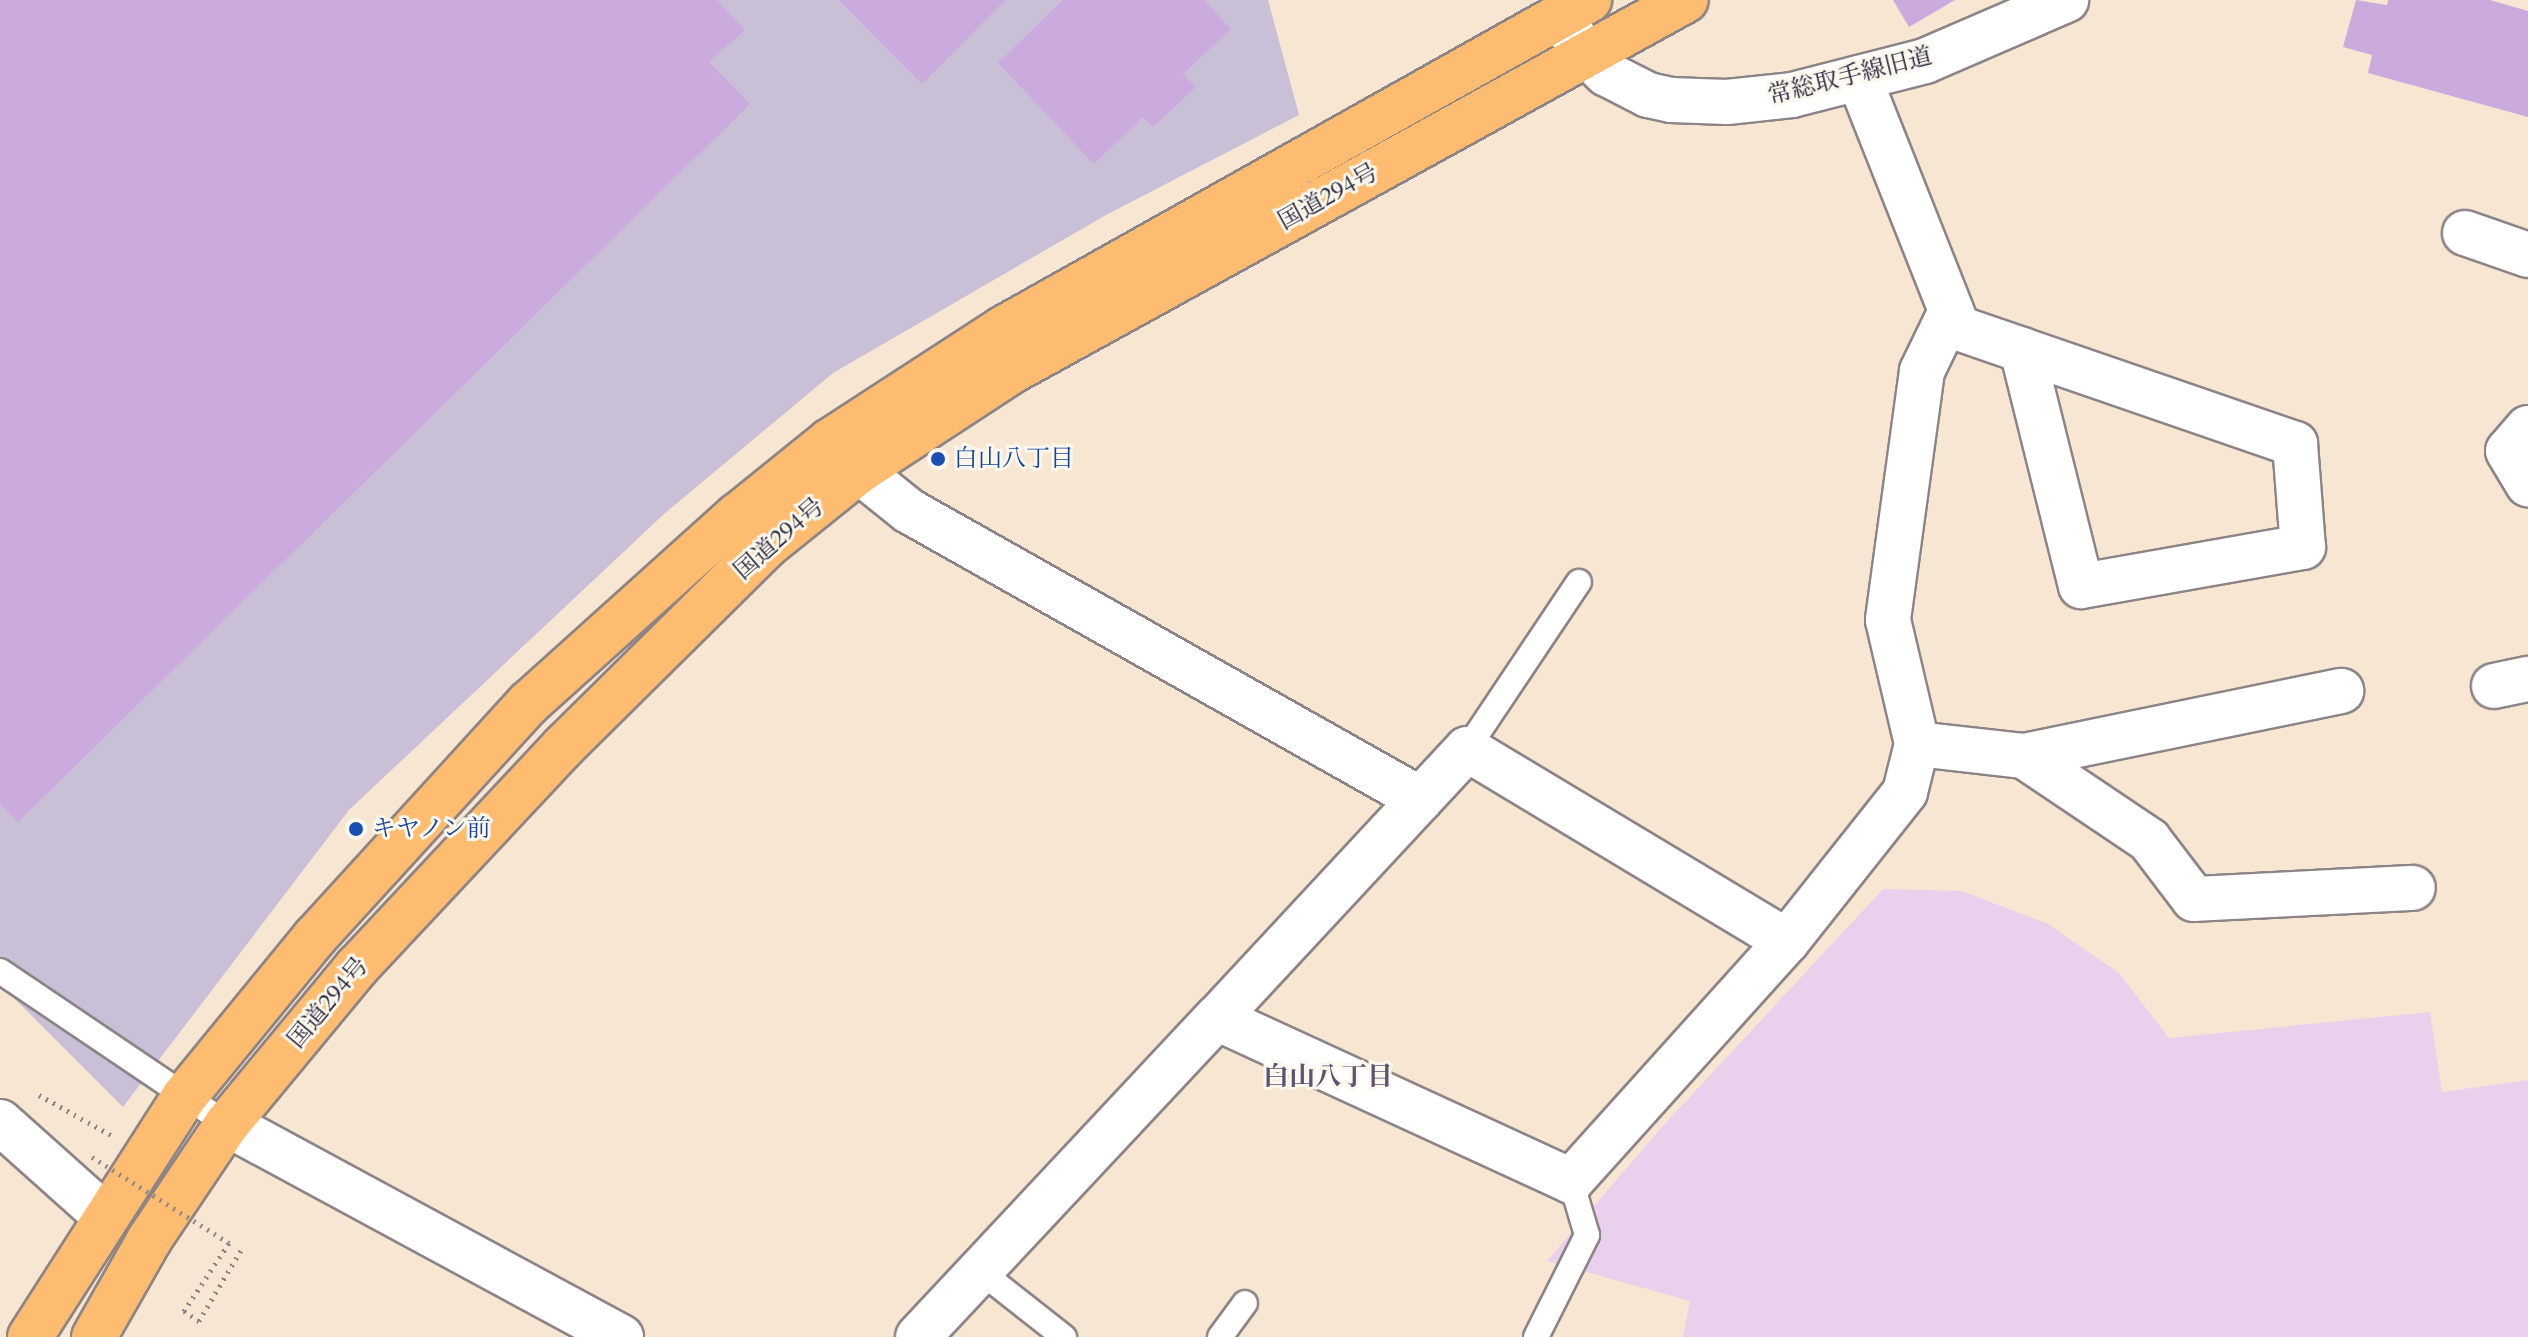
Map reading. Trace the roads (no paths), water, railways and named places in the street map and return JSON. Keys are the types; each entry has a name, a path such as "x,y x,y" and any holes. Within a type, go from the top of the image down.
{"highway":[{"name":"国道294号","path":"94,1337 149,1240 227,1124 357,967 553,758 767,545 859,471 1012,371 1686,0"},
{"name":"国道294号","path":"30,1337 184,1097 315,937 529,703 634,605 830,441 1004,328 1574,9"}],"street":[{"name":"常総取手線旧道","path":"1574,9 1586,54 1607,74 1648,95 1671,100 1727,102 1792,95 1925,61 2066,0"},
{"path":"1859,78 1958,328 2022,350 2295,444 2303,547 2081,586 2022,350"},
{"path":"2465,233 2528,255"},
{"path":"1217,1018 1571,1181 1787,941 1905,792 1917,744 1888,620 1922,371 1951,311"},
{"path":"2528,428 2508,451 2528,484"},
{"path":"859,471 909,511 1420,799"},
{"path":"1917,744 2024,756 2341,691"},
{"path":"918,1337 1467,749 1787,941"},
{"path":"2024,756 2149,840 2194,899 2413,888"},
{"path":"0,1122 105,1216"},
{"path":"227,1124 621,1337"}],"lane":[{"path":"1467,749 1579,582"},
{"path":"0,971 227,1124"},
{"path":"1536,1337 1587,1235 1571,1181"},
{"path":"980,1271 1064,1337"},
{"path":"1220,1337 1245,1303"}],"place":[{"name":"白山八丁目","path":"938,459"},
{"name":"キヤノン前","path":"356,829"}],"district":[{"name":"白山八丁目","path":"1328,1077"}]}
